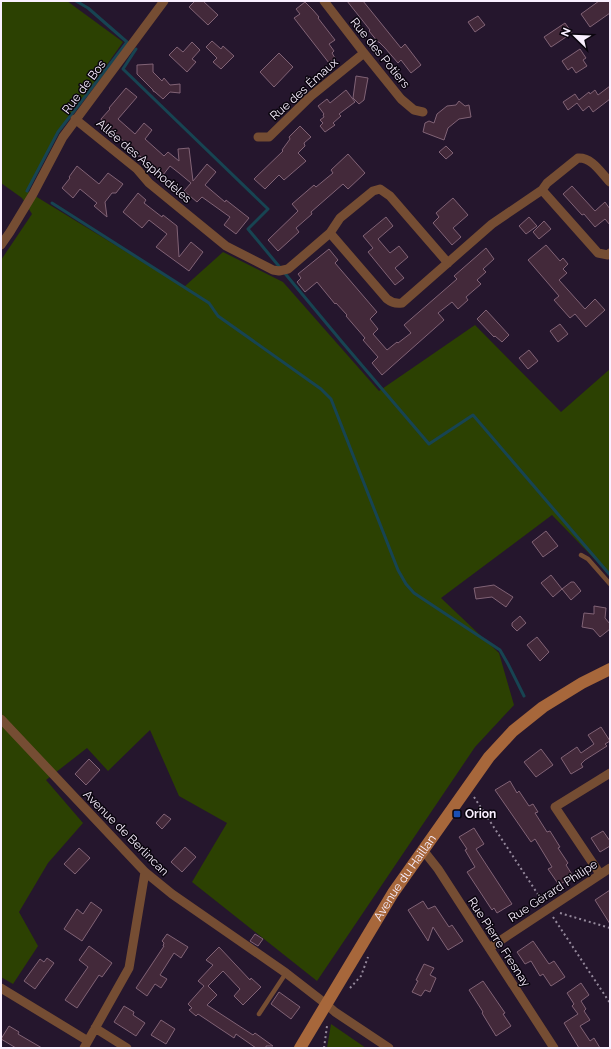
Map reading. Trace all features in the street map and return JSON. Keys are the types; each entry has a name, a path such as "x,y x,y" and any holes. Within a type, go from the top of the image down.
{"street":[{"name":"Rue de Bos","path":"1,245 33,194 63,137 75,119 164,1"},
{"name":"Rue des Potiers","path":"324,1 401,99 414,110 423,112"},
{"name":"Rue des Émaux","path":"258,137 269,137 311,96 364,53"},
{"name":"Allée des Asphodèles","path":"75,119 137,169 149,183 226,246 273,270 280,271 288,269 330,233 340,218 373,191 380,189 390,196 448,263"},
{"path":"330,233 387,299 392,303 398,304 402,303 492,224 542,190 547,183 578,158 589,160 610,182"},
{"path":"542,190 598,253 608,255 610,253"},
{"name":"Avenue du Haillan","path":"300,1048 331,1008 389,899 493,752 526,719 562,694 610,669"},
{"name":"Avenue de Berlincan","path":"1,719 144,872 172,894 389,1048"},
{"path":"600,874 555,807 610,773"},
{"name":"Rue Pierre Fresnay","path":"423,850 438,869 554,1048"},
{"name":"Rue Gérard Philipe","path":"489,948 610,868"},
{"path":"1,988 86,1044 129,968 144,872"},
{"path":"95,1028 127,1048"}],"lane":[{"path":"581,555 588,559 610,584"},
{"path":"259,1014 286,974"}],"path":[{"path":"467,787 610,1003"},
{"path":"547,909 610,928"},
{"path":"348,990 361,976 369,956"},
{"path":"324,1048 331,1008"}],"green space":[{"path":"1,1 67,1 123,42 58,134 27,191 184,287 223,252 283,282 379,391 475,325 561,412 610,369 610,575 552,515 441,598 499,653 514,705 475,747 317,981 192,882 227,823 179,796 150,730 108,771 87,748 46,780 83,823 48,863 19,912 38,946 13,984 1,977 1,260 32,214 22,198 1,183"},
{"path":"331,1024 366,1048 327,1048"}],"building":[{"path":"195,1 203,1 218,15 208,25 189,7"},
{"path":"347,1 363,1 401,48 405,44 421,65 411,73 401,60 398,63 378,42"},
{"path":"599,1 610,1 610,13 590,27 581,14"},
{"path":"305,2 319,17 318,18 335,40 329,44 334,51 332,53 335,58 329,63 294,18 300,14 296,9"},
{"path":"478,16 485,25 475,32 468,22"},
{"path":"565,23 572,33 551,47 544,37"},
{"path":"212,41 221,49 223,46 234,56 221,69 213,62 217,58 206,47"},
{"path":"192,42 200,50 192,59 196,62 187,72 169,55 177,47 183,52"},
{"path":"580,49 586,58 583,60 587,66 576,73 572,67 568,70 562,61"},
{"path":"279,53 293,67 274,87 260,72"},
{"path":"153,64 153,72 162,81 164,78 170,85 180,84 180,93 170,92 163,99 137,74 137,65"},
{"path":"356,76 368,78 364,100 359,104 353,98"},
{"path":"610,86 610,99 593,112 589,106 583,111 577,103 568,110 563,102 575,94 579,100 589,92 590,94 595,90 598,95"},
{"path":"126,88 137,97 118,119 135,134 144,123 152,130 145,139 164,156 168,152 179,161 178,149 189,148 193,181 207,164 216,172 205,185 225,202 226,200 249,218 236,234 224,225 230,217 202,197 197,202 184,191 191,183 170,166 163,175 140,156 138,156 136,152 102,122 101,119"},
{"path":"346,90 355,102 339,114 341,116 333,123 335,125 325,132 320,126 323,123 320,120 324,117 324,114 318,106 327,99 330,103"},
{"path":"459,101 465,106 469,105 471,117 459,119 448,128 444,140 423,132 425,123 429,121 434,123 437,114 447,106 456,105"},
{"path":"300,126 311,137 304,143 305,146 298,153 306,161 284,180 279,175 265,189 254,179 283,151 282,150 290,139 289,137"},
{"path":"446,146 453,153 446,159 439,152"},
{"path":"348,154 365,173 348,189 343,184 311,212 312,214 296,228 299,232 278,251 268,240 298,211 292,204 314,185 316,187 333,173 331,170"},
{"path":"77,166 99,184 108,173 123,184 116,193 112,193 105,202 107,217 94,206 97,203 80,189 73,198 62,188"},
{"path":"572,186 595,211 605,202 610,209 610,225 605,219 595,227 584,214 582,215 563,194"},
{"path":"138,193 146,200 144,203 177,226 179,257 191,242 203,252 189,271 156,247 167,234 149,220 142,228 123,212"},
{"path":"453,198 468,215 453,228 461,237 452,245 433,223 439,217 436,213"},
{"path":"386,217 393,226 378,239 390,253 399,246 408,257 395,268 404,278 395,285 368,252 373,248 363,236"},
{"path":"529,217 537,226 526,234 519,226"},
{"path":"544,221 551,229 539,239 533,232"},
{"path":"546,245 560,261 563,258 568,264 563,269 567,273 559,280 585,309 595,299 605,310 586,327 575,314 570,318 554,300 559,296 528,260"},
{"path":"486,248 494,259 483,269 486,272 477,280 481,284 466,297 468,300 458,309 452,302 438,313 444,320 382,375 372,363 378,357 363,340 365,338 346,316 347,315 336,303 335,304 317,282 305,292 297,282 301,278 298,274 329,249 338,260 335,263 377,312 370,319 378,329 373,334 387,350 411,333 404,325 457,279 454,276"},
{"path":"486,310 509,335 502,342 495,336 494,337 477,319"},
{"path":"560,324 568,334 558,342 550,331"},
{"path":"529,350 538,361 528,369 519,358"},
{"path":"546,531 558,546 543,557 532,542"},
{"path":"551,575 562,589 553,597 541,583"},
{"path":"571,582 574,582 581,591 571,600 562,589"},
{"path":"494,585 513,597 506,607 492,597 476,599 474,588"},
{"path":"594,606 606,608 605,618 610,624 610,629 600,637 593,629 582,627 584,613 594,614"},
{"path":"520,616 526,623 517,631 512,626 512,623"},
{"path":"537,637 549,652 540,661 527,645"},
{"path":"601,727 610,741 605,744 607,746 585,760 581,764 583,767 571,774 561,758 577,747 581,753 594,744 588,735"},
{"path":"541,749 553,765 536,777 524,762"},
{"path":"89,759 100,770 86,785 75,774"},
{"path":"510,781 517,793 519,791 529,806 533,804 538,812 535,813 547,832 550,831 560,847 558,848 568,863 566,865 573,876 559,885 548,869 552,867 535,839 531,842 495,790"},
{"path":"164,814 171,819 162,829 156,823"},
{"path":"474,828 484,844 476,849 512,904 497,913 494,908 492,910 467,872 475,867 465,850 467,849 459,837"},
{"path":"603,831 610,841 610,846 600,852 591,838"},
{"path":"185,847 196,857 182,872 171,862"},
{"path":"79,848 90,858 75,874 64,864"},
{"path":"610,890 610,924 595,900"},
{"path":"423,901 428,909 435,906 449,927 452,925 463,941 448,950 433,927 428,941 408,910"},
{"path":"91,902 102,910 82,941 64,929 77,909 83,914"},
{"path":"167,934 188,947 181,958 174,953 160,975 167,979 161,988 155,984 147,996 136,988 164,946 162,941"},
{"path":"255,934 263,939 258,946 250,941"},
{"path":"533,941 549,964 554,961 565,977 551,986 543,974 540,976 531,961 525,964 517,952"},
{"path":"89,946 112,963 102,977 99,975 77,1008 65,1000 88,967 79,960"},
{"path":"219,947 250,980 251,978 261,987 243,1005 234,996 240,989 223,971 208,986 217,995 207,1005 253,1035 255,1033 273,1046 256,1048 236,1034 234,1038 198,1014 196,1016 189,1010 192,1008 188,1004 204,986 198,981 213,965 206,960"},
{"path":"47,958 54,963 35,989 24,981 40,959 44,962"},
{"path":"424,964 434,968 430,975 436,978 430,992 425,990 421,996 412,992"},
{"path":"483,981 505,1013 503,1014 511,1026 496,1036 469,990"},
{"path":"581,983 589,995 581,1001 586,1009 584,1011 590,1020 580,1026 590,1041 594,1038 600,1048 579,1048 564,1023 578,1014 572,1006 574,1004 567,993"},
{"path":"279,992 300,1007 291,1019 271,1004"},
{"path":"124,1006 134,1012 133,1015 145,1023 136,1036 114,1022"},
{"path":"161,1020 175,1029 166,1044 151,1035"},
{"path":"9,1026 19,1032 18,1034 42,1048 16,1048 1,1039"}],"waterway":[{"path":"27,191 58,132 127,42 88,8 76,1"},
{"path":"136,49 123,69 268,209 248,229 429,444 473,415 610,575"},
{"path":"52,203 209,303 218,316 321,389 331,399 398,570 406,584 414,593 500,650 524,696"}],"place":[{"name":"Orion","path":"457,814"}]}
